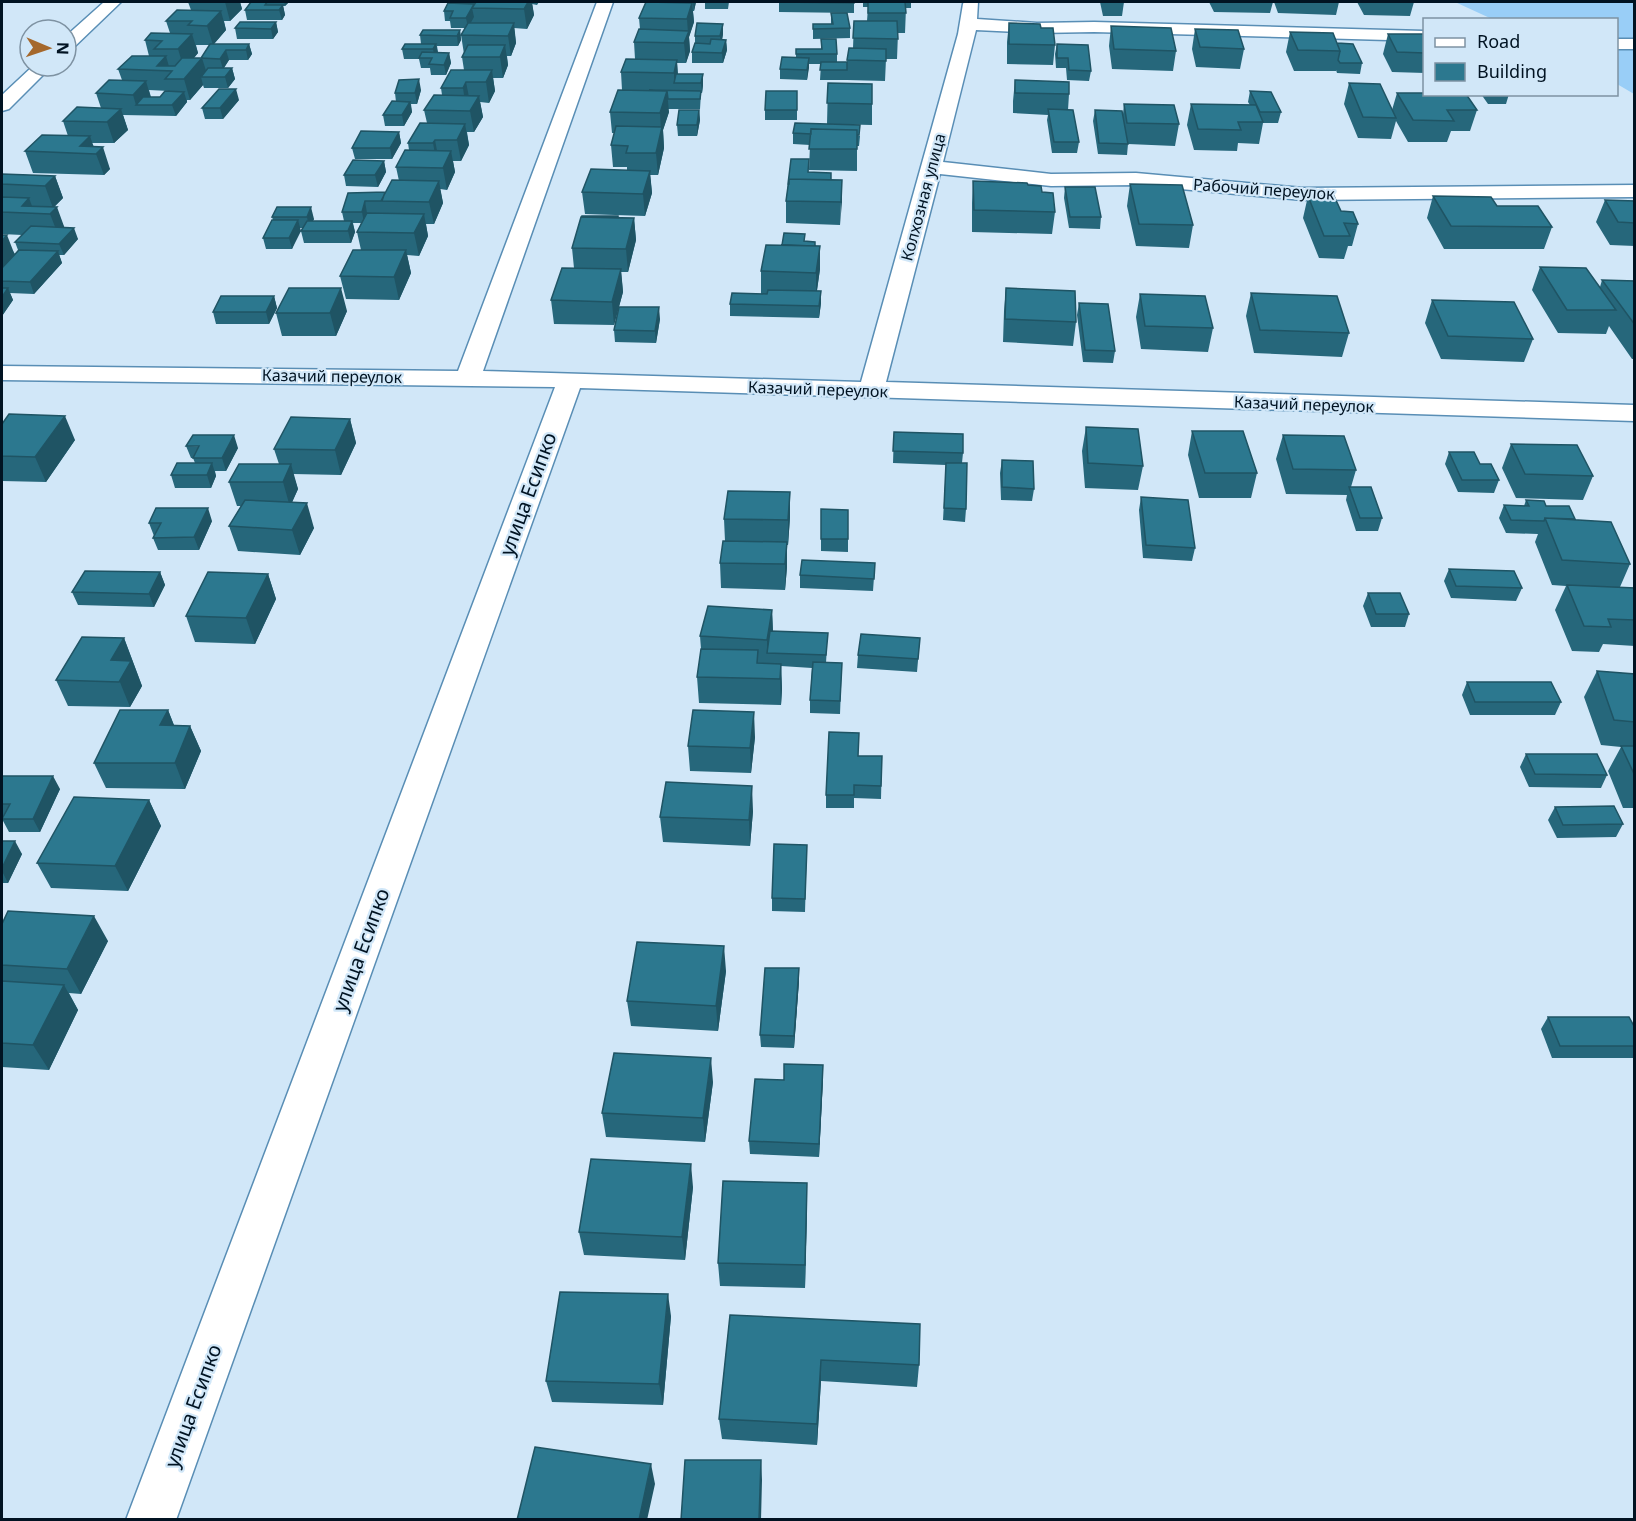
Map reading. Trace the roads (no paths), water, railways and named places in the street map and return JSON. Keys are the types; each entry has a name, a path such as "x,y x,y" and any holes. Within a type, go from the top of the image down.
{"street":[{"path":"78,34 113,2"},
{"path":"468,378 605,2"},
{"name":"Колхозная улица","path":"871,391 968,24 971,2"},
{"path":"968,24 1037,28 1094,27 1423,36"},
{"path":"1618,44 1635,45"},
{"path":"2,105 30,78"},
{"name":"Рабочий переулок","path":"931,167 1051,180 1136,179 1303,194 1635,190"},
{"name":"Казачий переулок","path":"2,373 570,380 1635,413"},
{"name":"улица Есипко","path":"151,1520 570,380"}]}
